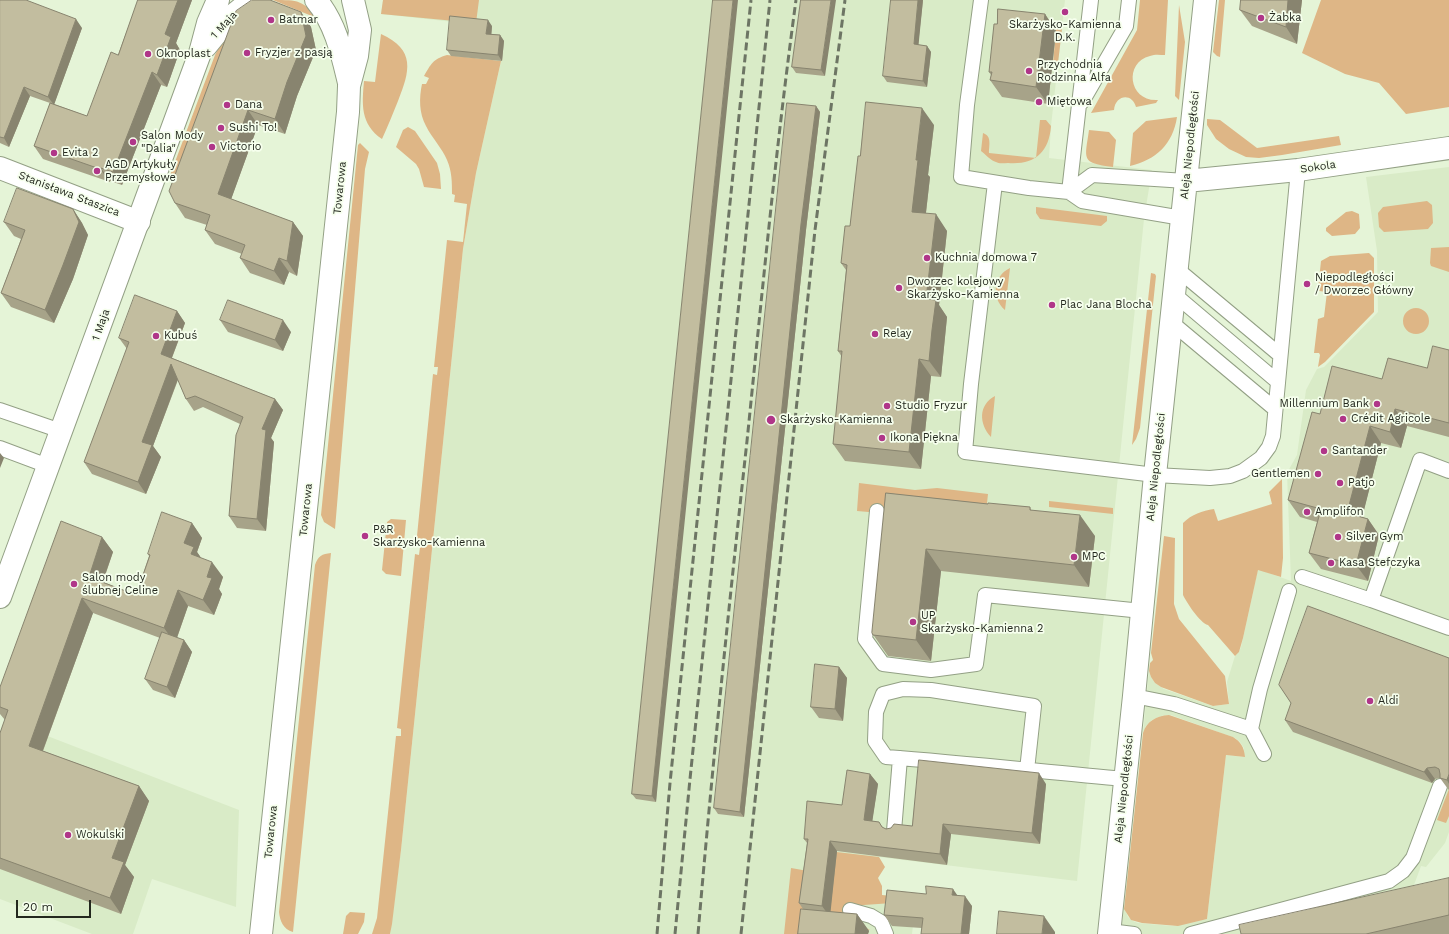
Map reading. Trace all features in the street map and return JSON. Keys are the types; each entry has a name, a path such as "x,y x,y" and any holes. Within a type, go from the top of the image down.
{"street":[{"name":"1 Maja","path":"0,597 139,222 200,53 208,23 218,0"},
{"name":"1 Maja","path":"200,53 227,20 252,0"},
{"name":"Towarowa","path":"316,0 325,13 338,38 350,86"},
{"name":"Towarowa","path":"261,934 350,86 357,56 360,30 354,0"},
{"name":"Aleja Niepodległości","path":"1109,933 1205,0"},
{"name":"Sokola","path":"1186,181 1298,170 1449,148"},
{"name":"Stanisława Staszica","path":"0,168 139,222"}],"lane":[{"path":"981,0 967,105 961,177 995,183 1068,192 1082,201 1182,218"},
{"path":"1068,192 1091,0"},
{"path":"1078,108 1126,26 1129,0"},
{"path":"995,183 978,319 965,452 1155,475 1210,478 1230,476 1243,471 1261,458 1269,447 1273,436 1298,170"},
{"path":"1068,192 1092,175 1186,181"},
{"path":"1177,269 1280,355"},
{"path":"1174,294 1278,382"},
{"path":"1171,322 1275,409"},
{"path":"0,410 61,431"},
{"path":"0,448 48,466"},
{"path":"1371,600 1420,460 1449,471"},
{"path":"877,511 865,639 883,664 931,670 976,664 985,595 1142,611"},
{"path":"1302,577 1449,628"},
{"path":"1264,754 1251,729 1260,689 1288,591"},
{"path":"1027,770 1034,706 931,690 903,689 884,694 876,712 875,741 886,757 900,758 1027,770 1126,779"},
{"path":"1134,696 1174,704 1251,729"},
{"path":"894,831 900,758"},
{"path":"1190,934 1389,881 1403,871 1413,858 1440,786"},
{"path":"850,910 871,916 881,922 886,934"},
{"path":"1109,933 1134,934"}],"shaded area":[{"path":"273,0 289,0 299,2 308,8 319,19"},
{"path":"383,0 1065,0 1051,126 1049,158 1152,170 1144,219 1077,881 879,857 875,884 882,886 882,895 916,899 912,934 390,934 401,850 463,249 476,173 501,61 451,56 454,22 381,14"},
{"path":"383,0 479,0 476,23 381,14"},
{"path":"1140,0 1168,0 1165,55 1152,55 1141,60 1136,66 1133,74 1133,81 1136,89 1141,95 1148,99 1158,100 1156,103 1136,107 1131,99 1124,97 1117,101 1114,110 1091,113 1137,30"},
{"path":"1219,0 1225,0 1220,57 1213,52"},
{"path":"1321,0 1449,0 1449,107 1406,114 1379,83 1345,74 1302,53"},
{"path":"1179,5 1185,42 1179,100 1175,96"},
{"path":"1010,19 1056,24 1062,29 1058,63 1053,63 1056,31"},
{"path":"234,26 176,180 169,178 215,55 221,43"},
{"path":"381,34 392,40 400,47 405,54 407,62 407,71 402,90 382,139 370,127 366,120 363,106 364,81 375,82"},
{"path":"447,55 501,61 476,173 463,249 401,850 392,924 390,934 372,934 377,918 396,736 401,736 401,729 397,728 415,554 419,555 420,547 416,546 433,374 437,375 438,367 434,367 447,240 463,242 467,204 454,202 455,195 452,194 449,164 426,126 421,111 420,95 422,84 426,84 429,78 424,76 433,62 438,58"},
{"path":"1177,117 1172,135 1162,149 1148,160 1130,166 1133,133 1146,121"},
{"path":"1207,119 1220,120 1257,148 1339,136 1341,145 1259,158 1246,157 1229,149 1216,139 1207,125"},
{"path":"1040,120 1046,120 1051,126 1050,135 1043,150 1036,157"},
{"path":"408,127 415,131 437,163 440,174 441,189 424,187 416,164 396,147 403,130"},
{"path":"1089,130 1109,132 1116,140 1113,167 1095,164 1087,158 1086,147"},
{"path":"983,133 988,136 989,139 989,153 1035,158 1017,163 1000,163 994,161 981,151"},
{"path":"360,143 369,152 365,169 335,529 324,522 321,515 358,145"},
{"path":"1449,167 1449,656 1442,661 1449,664 1449,832 1445,843 1426,867 1421,866 1411,893 1239,934 1121,934 1124,907 1128,917 1138,923 1173,926 1207,919 1226,755 1244,757 1244,748 1235,738 1171,715 1161,716 1152,720 1146,726 1143,733 1149,671 1155,683 1164,689 1213,706 1229,704 1227,682 1235,656 1241,647 1258,569 1291,581 1287,473 1297,455 1306,390 1317,369 1324,367 1378,312 1377,251 1366,177"},
{"path":"1427,201 1432,205 1433,223 1428,229 1384,232 1379,227 1378,213 1383,207"},
{"path":"1036,207 1107,216 1107,221 1101,226 1040,219 1036,213"},
{"path":"1352,211 1359,214 1360,228 1355,234 1332,236 1326,231 1326,228 1346,212"},
{"path":"1449,247 1449,272 1431,266 1431,248"},
{"path":"1369,253 1374,258 1374,312 1325,362 1318,367 1320,355 1319,353 1314,353 1318,319 1324,317 1327,292 1319,291 1318,289 1321,261 1330,256"},
{"path":"1010,268 1005,310 997,300 996,288 1000,276"},
{"path":"1151,273 1155,274 1156,276 1140,428 1132,445"},
{"path":"1416,308 1425,312 1429,321 1425,330 1416,334 1407,330 1403,321 1407,312"},
{"path":"995,396 991,437 984,426 982,415 986,404"},
{"path":"1282,479 1283,558 1281,577 1258,570 1243,638 1239,652 1235,656 1208,625 1201,621 1183,595 1183,523 1194,515 1214,509 1218,521 1272,504 1269,492"},
{"path":"859,483 915,490 937,488 988,494 985,522 857,511"},
{"path":"1049,501 1113,508 1113,514 1049,507"},
{"path":"391,519 406,520 401,576 386,574 382,570 387,522"},
{"path":"1164,536 1175,538 1174,604 1179,619 1225,676 1229,704 1213,706 1161,687 1155,683 1151,677 1149,671 1150,663 1153,660 1151,653"},
{"path":"331,553 293,932 287,929 283,924 279,912 315,565 321,556"},
{"path":"1169,715 1233,737 1242,745 1245,757 1226,755 1207,919 1178,926 1142,923 1131,920 1124,909 1143,733 1150,722 1156,718"},
{"path":"19,725 239,810 236,907 152,879 133,934 92,934 0,899 0,777"},
{"path":"1449,789 1449,816 1446,823 1437,820"},
{"path":"811,849 879,857 885,867 878,878 882,886 882,895 916,899 892,903 850,906 843,915 870,930 811,923 809,934 784,934 791,868 808,871"},
{"path":"350,912 365,913 364,922 358,934 343,934 346,916"}],"building":[{"path":"0,0 26,0 76,19 48,97 24,87 4,138 0,137"},
{"path":"138,0 178,0 165,34 171,37 157,75 152,72 113,172 100,169 34,146 50,103 87,116 111,52 118,55"},
{"path":"252,0 270,0 301,12 306,36 287,82 275,119 248,110 218,194 293,222 287,261 279,258 274,271 240,258 245,245 205,230 210,215 175,203 169,191 236,11"},
{"path":"713,0 733,0 652,796 632,794"},
{"path":"801,0 831,0 821,70 792,67"},
{"path":"891,0 918,0 914,44 927,46 923,81 883,76"},
{"path":"1241,0 1288,0 1286,27 1240,10"},
{"path":"998,9 1045,14 1036,87 990,80 992,72 989,72 994,24 997,24"},
{"path":"450,16 488,20 486,34 500,35 498,55 447,50"},
{"name":"Dworzec kolejowy Skarżysko-Kamienna","path":"866,102 922,108 912,212 936,214 926,299 936,300 929,361 919,359 909,452 833,444 842,351 838,351 847,265 841,263 845,226 850,226"},
{"path":"787,103 816,106 801,224 740,812 714,808"},
{"path":"17,188 73,209 79,222 45,310 1,293 25,230 4,222"},
{"path":"135,295 177,311 161,354 275,399 262,429 266,430 257,519 229,516 236,435 243,417 195,396 186,399 171,364 142,442 152,445 138,482 84,462 129,342 119,338"},
{"path":"228,300 283,320 275,340 220,320"},
{"name":"Patjo","path":"1433,346 1449,350 1449,423 1395,409 1390,432 1370,426 1347,513 1368,519 1356,565 1309,553 1321,509 1288,500 1312,412 1320,414 1332,366 1382,379 1388,358 1427,368"},
{"path":"886,493 1030,507 1030,510 1080,515 1074,565 926,549 916,640 873,635"},
{"path":"162,512 192,523 184,543 194,547 191,554 212,562 207,577 212,578 203,600 178,590 164,628 82,598 29,746 139,786 112,858 124,862 110,898 0,858 0,733 8,710 0,707 0,687 61,521 102,537 89,577 136,595 150,555 148,554"},
{"name":"Aldi","path":"1308,606 1449,658 1449,774 1447,780 1440,778 1439,769 1435,767 1427,768 1424,772 1285,720 1291,703 1279,685"},
{"path":"162,632 184,640 167,687 145,679"},
{"path":"815,664 839,667 835,709 811,707"},
{"path":"919,760 1039,773 1032,833 943,824 940,854 830,841 822,906 799,903 808,839 804,839 807,801 842,805 847,770 870,774 864,820 879,822 882,827 886,829 891,828 894,824 912,826"},
{"path":"1449,878 1449,915 1366,934 1241,934 1239,925"},
{"path":"926,886 953,889 952,895 965,896 961,934 921,934 923,918 884,915 887,890 926,894"},
{"path":"801,909 857,914 855,934 798,934"},
{"path":"999,911 1044,916 1042,934 997,934"}],"railway":[{"path":"657,934 670,783 751,0"},
{"path":"675,934 770,0"},
{"path":"698,934 721,687 764,276 782,110 796,0"},
{"path":"741,934 815,230 845,0"}],"place":[{"name":"Skarżysko-Kamienna D.K.","path":"1065,12"},
{"name":"Żabka","path":"1261,18"},
{"name":"Batmar","path":"271,20"},
{"name":"Fryzjer z pasją","path":"247,53"},
{"name":"Oknoplast","path":"148,54"},
{"name":"Przychodnia Rodzinna Alfa","path":"1029,71"},
{"name":"Miętowa","path":"1039,102"},
{"name":"Dana","path":"227,105"},
{"name":"Sushi To!","path":"221,128"},
{"name":"Salon Mody \"Dalia\"","path":"133,142"},
{"name":"Victorio","path":"212,147"},
{"name":"Evita 2","path":"54,153"},
{"name":"AGD Artykuły Przemysłowe","path":"97,171"},
{"name":"Kuchnia domowa 7","path":"927,258"},
{"name":"Niepodległości / Dworzec Główny","path":"1307,284"},
{"name":"Dworzec kolejowy Skarżysko-Kamienna","path":"899,288"},
{"name":"Plac Jana Blocha","path":"1052,305"},
{"name":"Relay","path":"875,334"},
{"name":"Kubuś","path":"156,336"},
{"name":"Millennium Bank","path":"1377,404"},
{"name":"Studio Fryzur","path":"887,406"},
{"name":"Crédit Agricole","path":"1343,419"},
{"name":"Skarżysko-Kamienna","path":"771,420"},
{"name":"Ikona Piękna","path":"882,438"},
{"name":"Santander","path":"1324,451"},
{"name":"Gentlemen","path":"1318,474"},
{"name":"Patjo","path":"1340,483"},
{"name":"Amplifon","path":"1307,512"},
{"name":"P&R Skarżysko-Kamienna","path":"365,536"},
{"name":"Silver Gym","path":"1338,537"},
{"name":"MPC","path":"1074,557"},
{"name":"Kasa Stefczyka","path":"1331,563"},
{"name":"Salon mody ślubnej Celine","path":"74,584"},
{"name":"UP Skarżysko-Kamienna 2","path":"913,622"},
{"name":"Aldi","path":"1370,701"},
{"name":"Wokulski","path":"68,835"}]}
